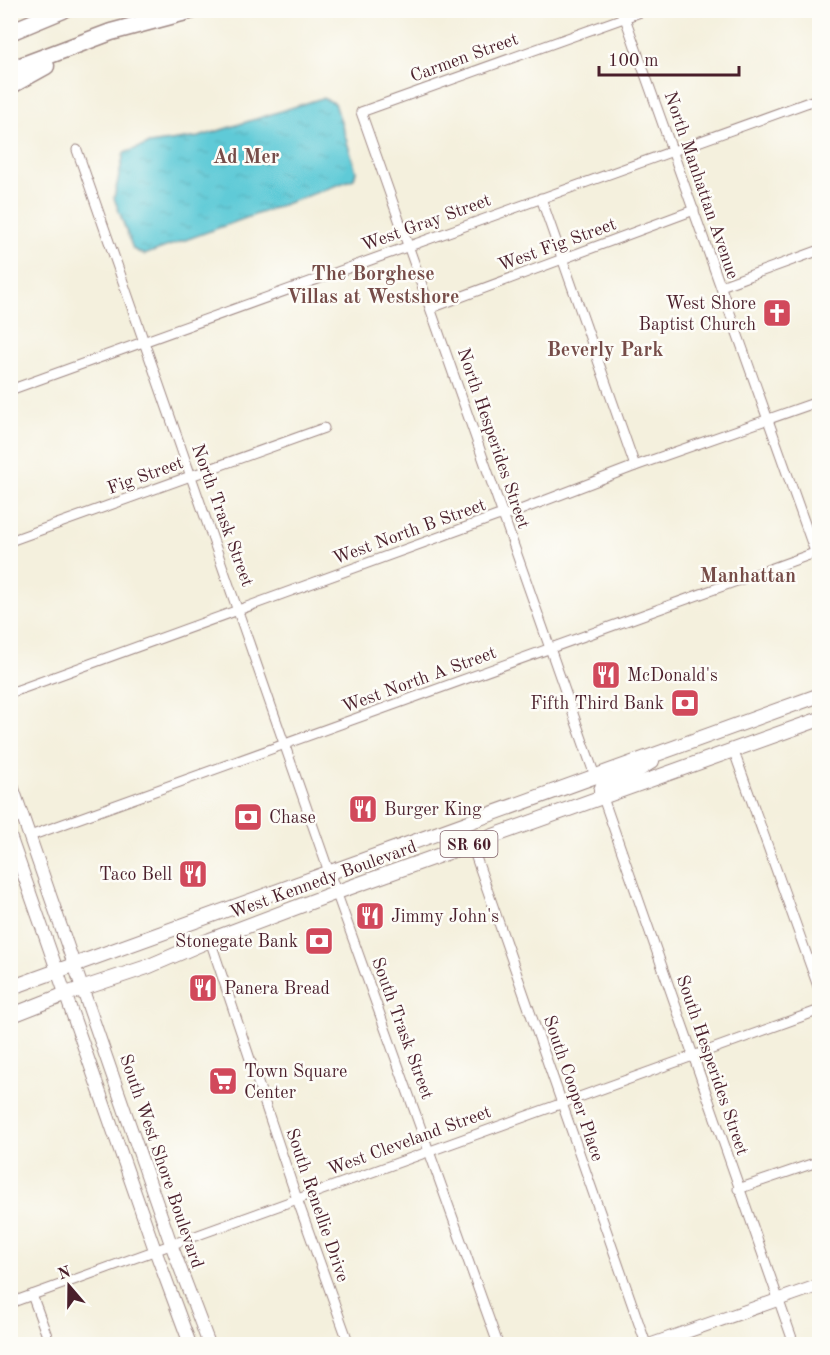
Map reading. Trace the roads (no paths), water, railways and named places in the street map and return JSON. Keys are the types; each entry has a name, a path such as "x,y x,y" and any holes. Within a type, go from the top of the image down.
{"highway":[{"path":"10,32 63,10"},
{"path":"10,70 111,32 188,11"},
{"path":"10,86 46,65 111,36 188,11"}],"main road":[{"name":"West Kennedy Boulevard","path":"10,988 819,695"},
{"name":"West Kennedy Boulevard","path":"10,1016 66,994 147,967 210,940 337,892 819,719"},
{"path":"602,795 600,790 603,785 645,766 661,752"},
{"path":"524,824 550,806 596,789 595,776"}],"street":[{"name":"Carmen Street","path":"361,112 646,10"},
{"name":"North Manhattan Avenue","path":"625,18 817,552 819,566"},
{"name":"West Gray Street","path":"10,390 819,98"},
{"name":"North Hesperides Street","path":"361,112 595,776"},
{"name":"North Trask Street","path":"77,150 337,892"},
{"path":"541,198 635,466"},
{"name":"West Fig Street","path":"430,308 694,210"},
{"path":"721,286 819,250"},
{"name":"West North B Street","path":"10,693 819,401"},
{"name":"Fig Street","path":"10,541 324,428"},
{"name":"West North A Street","path":"30,836 817,552"},
{"path":"733,749 819,992"},
{"name":"South West Shore Boulevard","path":"10,780 208,1344"},
{"name":"South Hesperides Street","path":"602,795 794,1344"},
{"name":"South West Shore Boulevard","path":"10,836 190,1344"},
{"name":"South Cooper Place","path":"471,843 646,1344"},
{"name":"South Trask Street","path":"337,892 498,1344"},
{"name":"South Renellie Drive","path":"210,940 297,1199 349,1344"},
{"name":"West Cleveland Street","path":"10,1303 819,1010"},
{"path":"738,1189 819,1161"},
{"path":"652,1344 819,1285"},
{"path":"32,1295 50,1344"}],"water":[{"path":"322,98 335,103 356,171 354,179 144,255 133,249 114,198 124,153 149,144 199,137"}],"place":[{"name":"West Shore Baptist Church","path":"777,313"},
{"name":"McDonald's","path":"606,675"},
{"name":"Fifth Third Bank","path":"685,703"},
{"name":"Burger King","path":"363,809"},
{"name":"Chase","path":"248,817"},
{"name":"Taco Bell","path":"193,874"},
{"name":"Jimmy John's","path":"370,916"},
{"name":"Stonegate Bank","path":"319,941"},
{"name":"Panera Bread","path":"203,988"},
{"name":"Town Square Center","path":"223,1081"}],"district":[{"name":"Ad Mer","path":"246,156"},
{"name":"The Borghese Villas at Westshore","path":"373,284"},
{"name":"Beverly Park","path":"605,349"},
{"name":"Manhattan","path":"748,575"}]}
